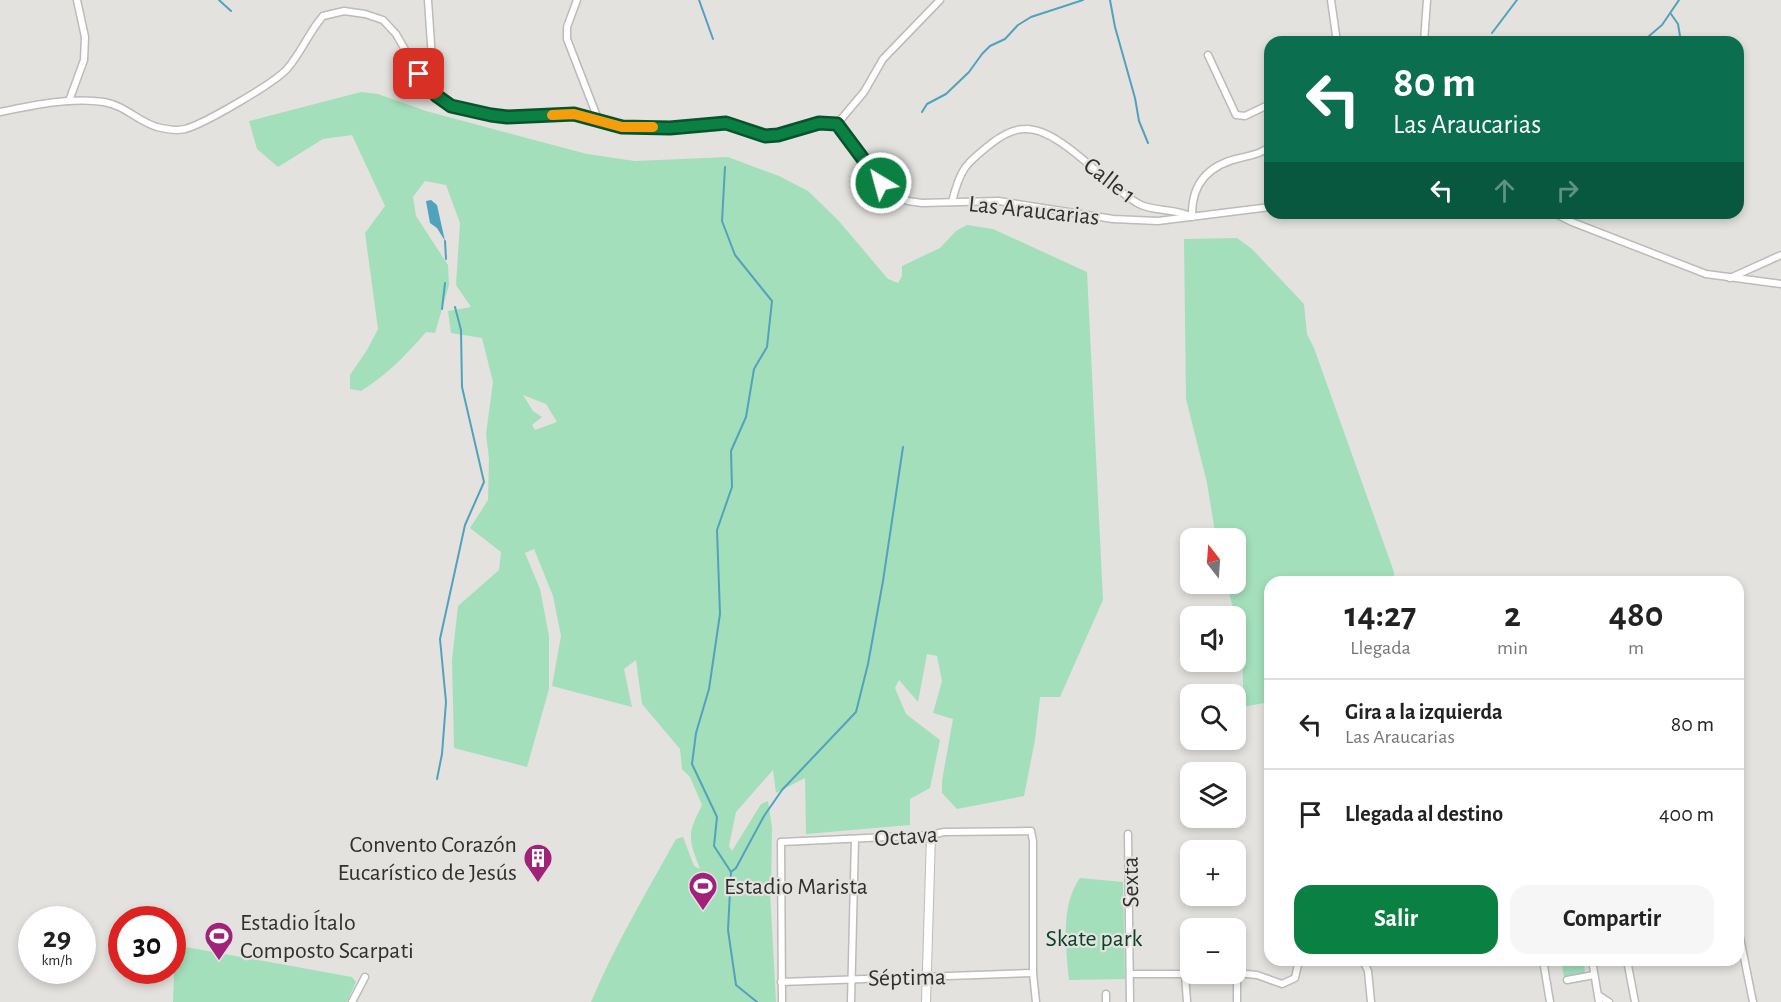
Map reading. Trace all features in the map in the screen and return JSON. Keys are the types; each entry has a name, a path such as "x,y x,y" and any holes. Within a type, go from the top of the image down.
{"street":[{"path":"69,101 84,60 85,37 77,0"},
{"path":"428,0 437,96"},
{"path":"577,0 567,27 567,39 598,119"},
{"path":"0,112 87,100 124,107 143,121 159,128 182,130 192,127 268,84 286,70 323,16 344,10 383,20 396,34 419,74 437,96 451,106 507,117 574,114 622,127 670,128 726,123 765,136 778,135 819,123 837,124 864,92 883,59 939,0"},
{"path":"1331,0 1337,36"},
{"path":"1424,36 1427,0"},
{"path":"1208,56 1236,115 1245,116 1264,107"},
{"name":"Las Araucarias","path":"837,124 881,183 894,194 908,201 922,203 999,201 1113,219 1158,221 1264,208"},
{"name":"Calle 1","path":"952,202 957,180 968,161 997,139 1015,130 1027,128 1066,145 1115,188 1141,205 1181,212 1192,218"},
{"path":"1192,218 1191,203 1195,189 1212,170 1222,163 1256,155 1264,150"},
{"path":"1566,219 1706,274 1781,284"},
{"path":"1729,278 1781,255"},
{"name":"Octava","path":"781,982 781,842 931,835 944,832 1031,831 1033,840 1033,973"},
{"name":"Sexta","path":"1128,834 1130,1002"},
{"path":"926,1002 931,835"},
{"path":"851,1002 855,839"},
{"path":"1744,958 1753,1002"},
{"path":"1246,974 1257,975 1281,984 1295,978 1298,966"},
{"path":"1366,966 1371,1002"},
{"path":"1544,966 1550,1002"},
{"path":"1593,966 1599,999 1609,1002"},
{"path":"1630,966 1635,1002"},
{"path":"1033,973 1036,1002"},
{"name":"Séptima","path":"781,982 1033,973"},
{"path":"1131,974 1180,974"},
{"path":"1567,980 1594,975"},
{"path":"352,1002 365,977"},
{"path":"781,982 782,1002"},
{"path":"1186,984 1187,1002"},
{"path":"1237,984 1237,1002"},
{"path":"1106,994 1106,1002"}],"green space":[{"path":"361,92 378,94 426,111 587,154 635,161 728,157 779,176 808,191 838,220 888,279 898,283 902,276 902,266 940,248 956,231 967,225 993,229 1087,272 1103,600 1060,697 1040,697 1035,740 1024,796 957,809 942,793 953,719 933,713 942,681 937,656 927,654 918,702 899,680 895,688 906,714 940,740 930,788 910,799 910,825 806,834 805,778 776,793 773,770 736,812 729,846 732,851 761,804 768,801 772,828 771,887 767,890 770,891 776,1002 591,1002 642,899 676,839 683,837 694,866 700,869 691,843 691,836 702,805 690,777 682,769 680,749 642,704 636,660 624,669 632,707 552,686 561,636 553,596 534,549 525,553 540,589 549,636 549,689 527,767 454,748 452,660 458,606 499,570 501,552 470,528 488,500 489,459 486,434 493,382 482,338 451,333 448,311 471,307 456,285 460,223 446,185 425,181 413,197 416,216 448,265 449,285 435,333 426,332 396,364 361,391 350,389 350,375 378,329 365,233 385,206 352,135 323,139 278,167 257,149 249,121","holes":["523,395 546,404 557,422 535,430 532,425 542,417 533,411"]},
{"path":"1237,238 1252,249 1304,304 1307,334 1394,572 1394,576 1264,576 1264,703 1246,706 1246,684 1243,684 1243,672 1246,672 1246,606 1233,606 1230,594 1246,594 1246,528 1214,528 1207,483 1186,399 1184,239"},
{"name":"Skate park","path":"1080,878 1123,882 1125,979 1069,980 1066,941 1067,914 1069,901"},
{"name":"Estadio Ítalo Composto Scarpati","path":"186,947 352,977 356,982 347,1002 173,1002 174,984 186,984"},
{"path":"1562,966 1584,966 1585,974 1564,977"}],"water":[{"path":"431,200 437,205 445,241 437,228 430,223 426,201"}],"waterway":[{"path":"219,0 231,11"},
{"path":"699,0 713,39"},
{"path":"922,112 927,104 946,94 969,72 990,46 1005,39 1018,25 1031,17 1083,0"},
{"path":"1110,0 1139,121 1148,143"},
{"path":"1492,33 1517,0"},
{"path":"1649,36 1662,25 1679,0"},
{"path":"1671,14 1678,24 1680,36"},
{"path":"725,167 722,221 735,255 772,301 767,347 754,369 746,417 731,451 732,487 717,530 720,614 709,689 696,733 692,764 717,817 714,846 731,872 728,930 736,985 757,1002"},
{"path":"445,241 446,259"},
{"path":"442,309 445,283"},
{"path":"437,779 442,754 446,702 440,639 465,525 484,482 462,387 461,330 455,307"},
{"path":"731,872 736,868 764,816 782,790 856,712 868,664 883,581 903,447"}],"slow traffic":[{"path":"552,115 574,114 622,127 653,127"}],"place":[{"name":"Convento Corazón Eucarístico de Jesús","path":"538,884"},
{"name":"Estadio Marista","path":"703,912"},
{"name":"Estadio Ítalo Composto Scarpati","path":"219,962"}],"route":[{"path":"419,74 437,96 451,106 507,117 574,114 622,127 670,128 726,123 765,136 778,135 829,122 837,124 881,183"}]}
